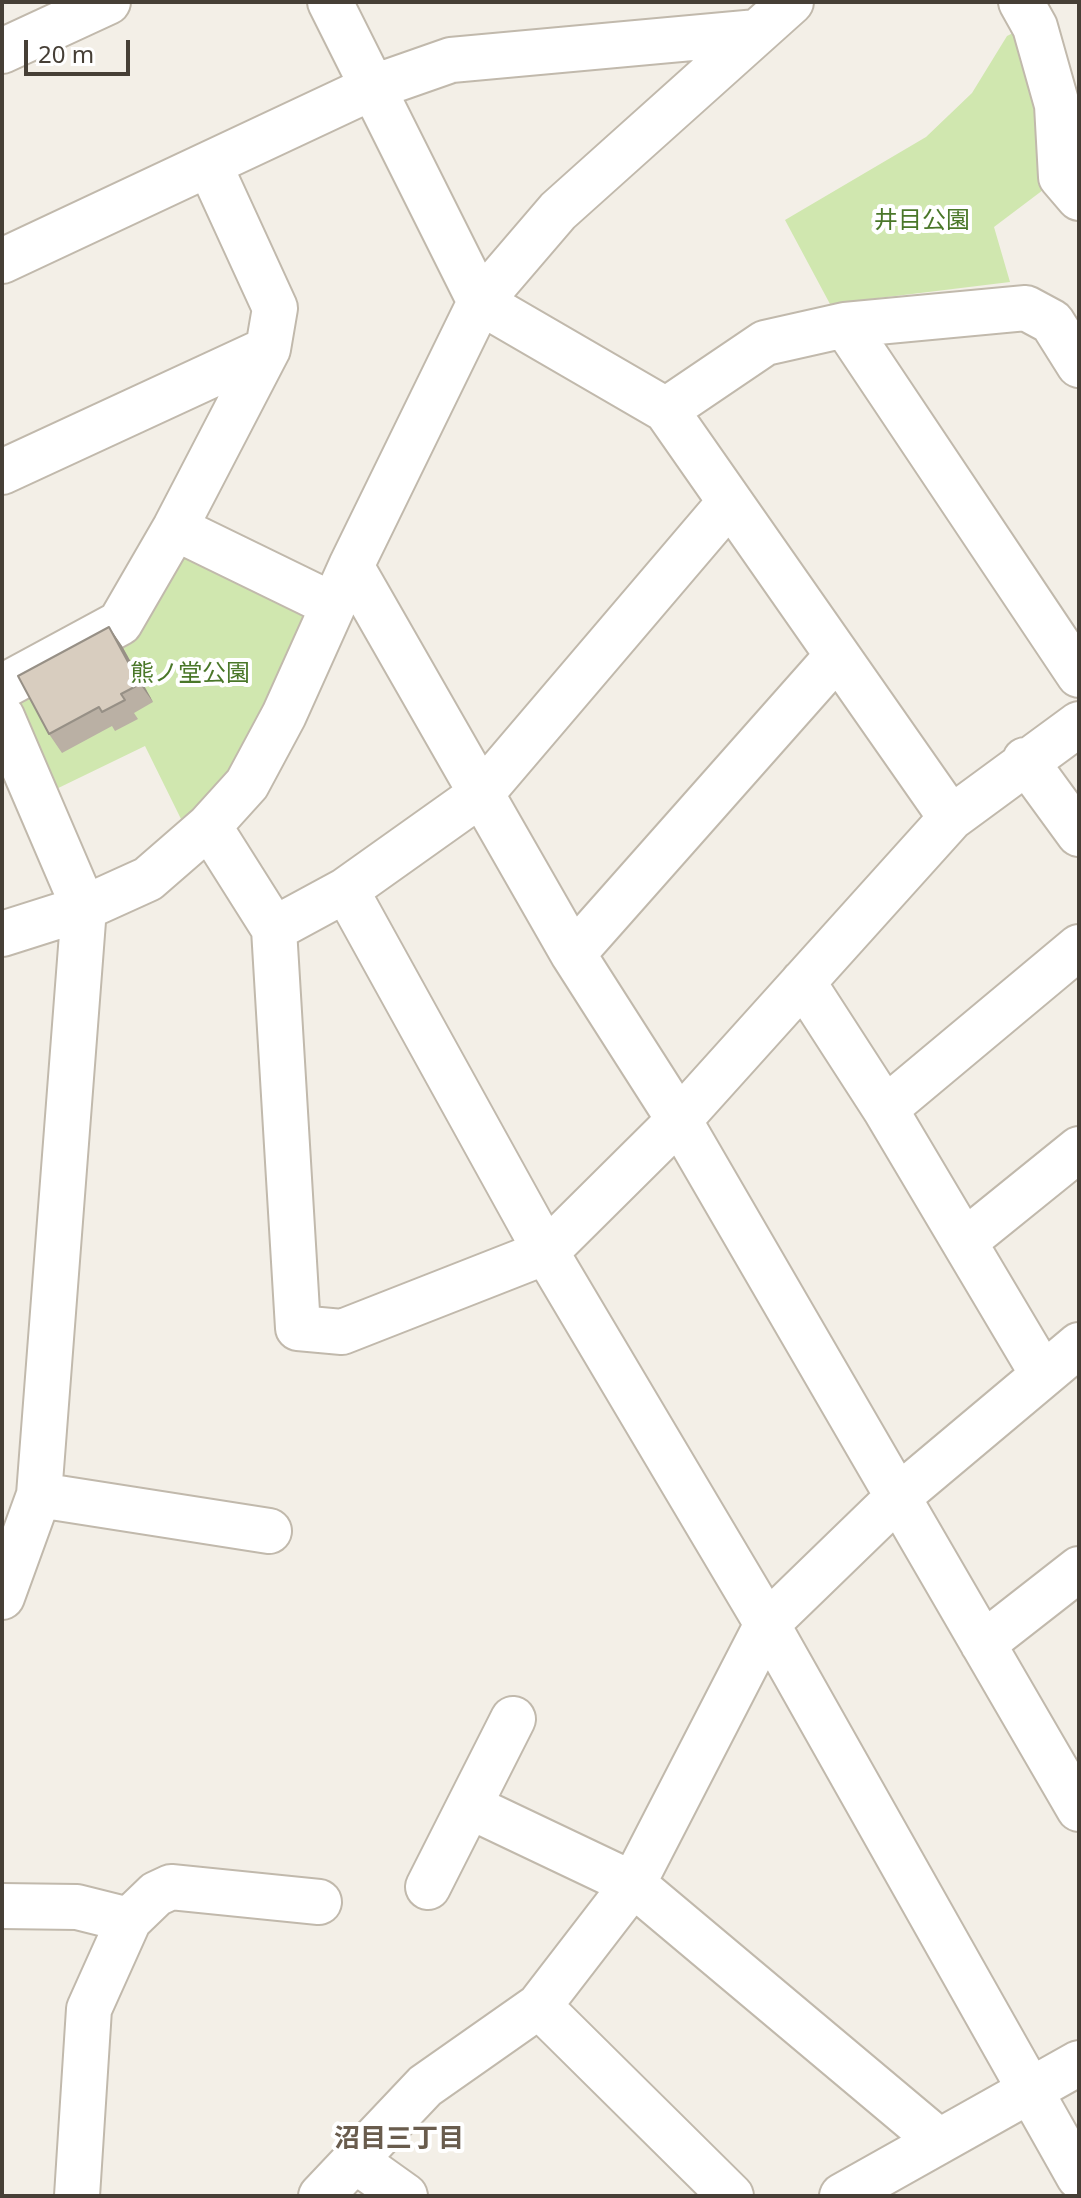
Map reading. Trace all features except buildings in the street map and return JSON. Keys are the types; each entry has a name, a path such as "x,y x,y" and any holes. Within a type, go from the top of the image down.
{"street":[{"path":"2,51 108,2"},
{"path":"330,2 480,302 666,410 951,818"},
{"path":"2,934 84,908 148,879 209,826 247,784 284,715 351,566 480,302 558,211 791,2"},
{"path":"1021,2 1035,27 1057,105 1061,177 1079,198"},
{"path":"2,261 371,88 451,60 757,32"},
{"path":"2,687 120,623 175,528 268,349 275,308 209,164"},
{"path":"666,410 765,343 845,325 1026,308 1052,322 1079,365"},
{"path":"845,325 1079,675"},
{"path":"2,472 268,349"},
{"path":"274,929 346,890 481,794 729,503"},
{"path":"175,528 333,605"},
{"path":"351,566 573,954 679,1120 1079,1809"},
{"path":"573,954 837,656"},
{"path":"2,717 84,908 39,1495 2,1597"},
{"path":"209,826 274,929 298,1328 342,1332 546,1252 679,1120 951,818 1025,760 1079,724"},
{"path":"1025,760 1079,834"},
{"path":"346,890 546,1252 767,1624 1079,2177"},
{"path":"885,1109 1079,947"},
{"path":"803,982 885,1109 1043,1375"},
{"path":"964,1242 1079,1149"},
{"path":"321,2196 425,2086 539,2006 633,1884 767,1624 898,1497 1079,1345"},
{"path":"39,1495 269,1531"},
{"path":"983,1644 1079,1569"},
{"path":"428,1887 513,1719"},
{"path":"471,1807 633,1884 939,2141"},
{"path":"77,2196 89,2009 129,1920 156,1894 171,1887 319,1902"},
{"path":"2,1906 77,1907 129,1920"},
{"path":"539,2006 731,2196"},
{"path":"842,2196 1079,2063"},
{"path":"356,2161 405,2196"}],"green space":[{"name":"井目公園","path":"1027,26 1051,121 1043,190 994,227 1010,282 830,304 785,220 926,137 972,93 1007,36"},
{"name":"熊ノ堂公園","path":"171,548 313,614 226,784 181,819 145,746 48,793 11,695"}],"district":[{"name":"沼目三丁目","path":"399,2140"}]}
